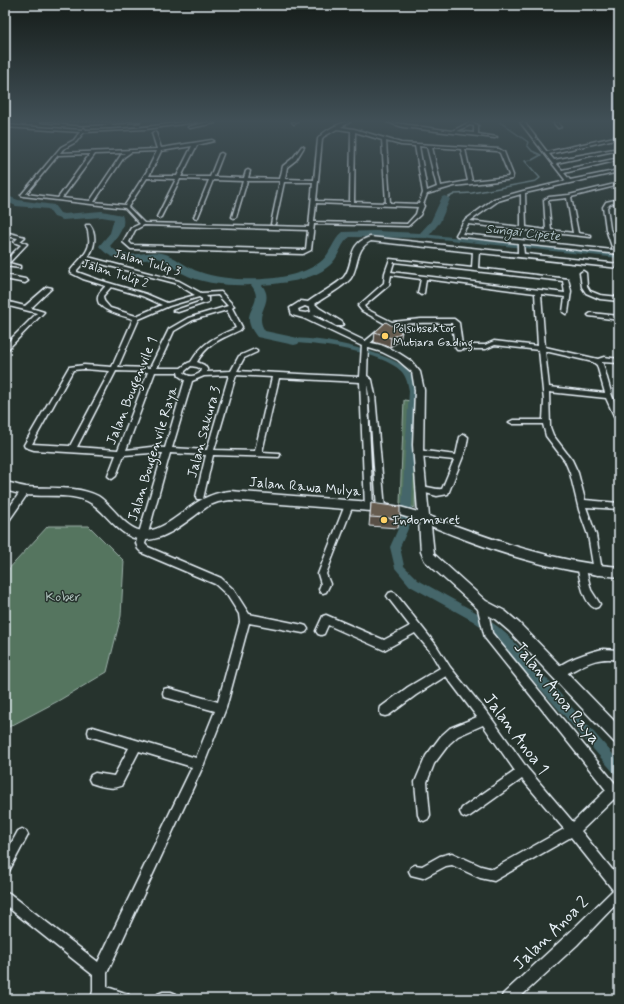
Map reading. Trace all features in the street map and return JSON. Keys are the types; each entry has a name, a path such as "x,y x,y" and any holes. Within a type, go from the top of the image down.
{"main road":[{"path":"306,316 313,314 314,307 355,278 362,251 372,241 384,240 476,250 521,253 619,266"},
{"path":"298,305 314,307 326,317 367,344 306,316 297,315 294,310 298,305"},
{"name":"Jalan Anoa Raya","path":"367,344 405,361 414,369 420,386 417,453 421,489 420,518 427,539 427,552 430,559 482,605 500,615 514,627 559,672 619,737"},
{"path":"5,486 25,491 68,493 89,498 132,533 142,536"},
{"name":"Jalan Rawa Mulya","path":"142,536 155,534 171,526 210,500 221,496 264,498 349,505 400,512 523,554 582,570 619,572"}],"street":[{"path":"45,169 23,193 25,196 60,198 126,207 143,224"},
{"path":"60,198 81,169"},
{"path":"91,203 114,169"},
{"path":"126,207 149,169"},
{"path":"159,217 183,169"},
{"path":"196,217 215,169"},
{"path":"273,224 285,169"},
{"path":"317,169 315,202 312,226 308,250 303,252 139,247 128,245 126,242 133,229 143,224 312,226 408,225 418,214 422,206 425,193 420,169"},
{"path":"352,169 352,203"},
{"path":"386,169 388,205"},
{"path":"435,169 439,188"},
{"path":"467,169 470,182"},
{"path":"425,193 439,188 470,182 510,178 511,176 508,169"},
{"path":"558,169 568,182 574,185"},
{"path":"561,172 576,169"},
{"path":"234,218 248,171"},
{"path":"619,171 523,192 496,200 466,222 459,232 460,236 618,252 608,229 604,207 608,203 619,200"},
{"path":"145,177 316,181"},
{"path":"549,232 546,200 549,198 569,196 619,184"},
{"path":"580,189 585,192"},
{"path":"523,192 523,229"},
{"path":"569,196 576,234"},
{"path":"315,202 422,206"},
{"path":"466,222 589,236"},
{"path":"85,258 92,250 93,243 91,230 88,226"},
{"path":"5,234 22,237 17,242 24,244 5,264"},
{"path":"520,243 521,253"},
{"path":"475,269 476,250"},
{"name":"Jalan Tulip 2","path":"85,258 80,262 74,272 84,277 145,296 167,305"},
{"name":"Jalan Tulip 3","path":"85,258 165,278 177,282 200,295"},
{"path":"391,324 364,310 362,306 387,284 388,273 393,260 566,280 566,312"},
{"path":"5,264 18,267"},
{"path":"458,280 460,267"},
{"path":"488,284 489,271"},
{"path":"388,273 458,280 566,295"},
{"path":"583,273 585,289 589,293 597,296 619,299"},
{"path":"5,277 25,281"},
{"path":"421,293 424,277"},
{"path":"110,285 102,292 100,296 103,306 136,318 167,305 200,295 219,293 230,303 231,306 229,308 239,327 238,330 211,341 200,351 193,364"},
{"path":"27,308 49,288"},
{"path":"538,292 541,348 546,389 547,415 545,422 547,431 568,460 574,473 592,534 598,571"},
{"path":"176,311 206,301 205,298 200,295"},
{"path":"5,303 41,312 5,349"},
{"name":"Jalan Bougenvile 1","path":"112,476 167,336 174,327 229,308"},
{"path":"591,315 619,318"},
{"path":"72,449 114,369 136,318"},
{"path":"369,508 366,379 364,361 367,344 384,327 391,324 421,321 454,321 456,323 459,348 486,347 494,343 541,348 597,361 604,359 619,361"},
{"name":"Jalan Sakura 3","path":"200,497 210,452 234,374 241,357 255,351"},
{"path":"597,361 600,364 609,396 619,418"},
{"path":"203,374 204,369 193,364 186,366 182,370 152,371 69,368 28,445 34,447 120,453 168,450 276,455"},
{"path":"182,370 181,372 183,376 189,379 197,378 203,374 234,374 366,379"},
{"path":"258,454 276,376"},
{"name":"Jalan Bougenvile Raya","path":"142,536 189,379"},
{"path":"366,379 372,395 380,509"},
{"path":"546,389 609,396"},
{"path":"513,422 545,422"},
{"path":"421,489 437,493 445,492 464,437"},
{"path":"367,438 376,438"},
{"path":"417,453 458,458"},
{"path":"5,520 25,491"},
{"path":"582,503 619,506"},
{"path":"323,589 326,584 322,574 349,505"},
{"path":"122,999 99,995 100,972 199,764 220,708 246,618 230,592 218,581 145,550 141,546 142,536"},
{"path":"582,570 587,591 595,604"},
{"name":"Jalan Anoa 1","path":"392,596 406,611 447,670 486,718 523,772 573,830 619,888"},
{"name":"Jalan Anoa Raya","path":"482,605 488,635 616,794"},
{"path":"246,618 303,629"},
{"path":"321,631 326,619 384,645 416,626"},
{"path":"559,672 600,653 619,655"},
{"path":"385,711 412,691 447,670"},
{"path":"168,693 220,708"},
{"path":"424,815 421,782 430,760 445,740 454,732 486,718"},
{"path":"93,732 199,764"},
{"path":"95,779 117,782 136,745"},
{"path":"466,812 523,772"},
{"path":"415,871 423,872 444,860 452,859 480,872 494,875 573,830 616,794"},
{"path":"5,867 22,835"},
{"name":"Jalan Anoa 2","path":"508,999 572,940 619,892"},
{"path":"5,897 100,972"},
{"path":"162,999 170,999"}],"green space":[{"path":"404,400 418,402 415,508 400,503"},
{"name":"Kober","path":"48,526 89,526 124,561 121,616 107,672 58,701 5,729 5,573"}],"building":[{"path":"386,322 402,332 391,338 375,332"},
{"path":"371,503 400,507 400,519 370,517"}],"waterway":[{"path":"445,199 455,194 472,193 536,181 540,178 532,169"},
{"path":"5,198 16,203 51,207 57,215 63,217 102,214 119,217 115,233 104,246 118,256 129,258 140,258 156,255 162,256 170,259 187,271 197,275 217,280 238,282 284,279 310,272 325,264 330,259 339,242 347,234 423,236 435,222 445,199"},
{"name":"Sungai Cipete","path":"423,236 619,256"},
{"path":"254,282 260,288 262,294 262,299 255,317 255,324 258,330 261,334 294,341"},
{"path":"294,341 334,345 367,353 382,357 403,369 410,379 413,391 406,522 395,547 400,568 414,583 477,618 493,629 507,642 619,770"}],"place":[{"name":"Polsubsektor Mutiara Gading","path":"385,336"},
{"name":"Indomaret","path":"384,520"}]}
